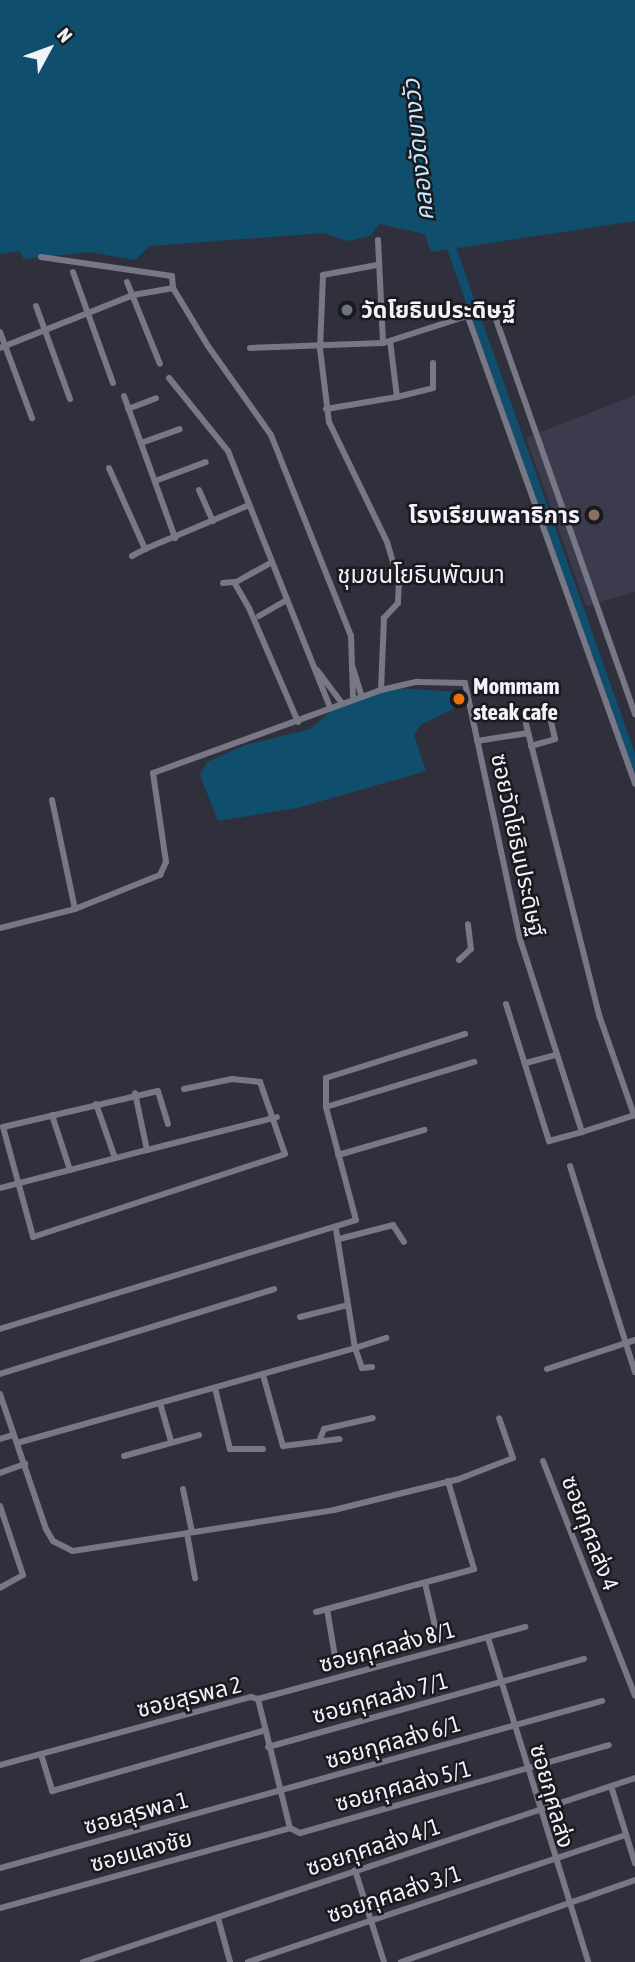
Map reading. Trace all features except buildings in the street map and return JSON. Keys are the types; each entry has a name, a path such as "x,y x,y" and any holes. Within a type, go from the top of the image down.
{"street":[{"path":"378,240 377,265 386,342 397,397"},
{"path":"41,257 169,274 173,288 271,435 351,636 353,696"},
{"path":"0,928 75,909 151,883 165,869 151,774 298,722 353,696 381,690 384,618 399,601 399,582 326,409 320,349 320,281 329,272 377,265"},
{"path":"73,272 113,383"},
{"path":"127,282 160,364"},
{"path":"3,347 133,295 173,288"},
{"path":"36,306 70,399"},
{"path":"250,348 320,349 386,342 492,308 635,715"},
{"path":"471,316 635,784"},
{"path":"0,332 3,347 32,418"},
{"path":"326,409 433,388 433,363"},
{"path":"169,378 228,451 330,707"},
{"path":"124,396 175,538"},
{"path":"128,409 156,398"},
{"path":"141,443 180,429"},
{"path":"155,481 206,462"},
{"path":"109,468 145,549"},
{"path":"200,490 213,521"},
{"path":"132,556 249,505"},
{"path":"238,581 272,562"},
{"path":"223,583 234,582 249,608 298,722"},
{"path":"259,616 287,600"},
{"path":"353,668 361,694"},
{"path":"317,670 341,702"},
{"name":"ซอยวัดโยธินประดิษฐ์","path":"381,690 461,680 520,939 582,1132"},
{"path":"531,746 555,738 549,714"},
{"path":"506,1004 550,1142 634,1115 599,1015 526,724"},
{"path":"477,741 528,733"},
{"path":"52,800 75,909"},
{"path":"459,960 471,949 468,924"},
{"path":"0,1329 336,1229 356,1220 326,1107 324,1084 332,1073 465,1034"},
{"path":"526,1063 556,1055"},
{"path":"326,1107 474,1062"},
{"path":"168,1124 161,1092 135,1093 2,1128 36,1239 282,1156 286,1147 277,1117 257,1080 184,1088"},
{"path":"135,1093 147,1150"},
{"path":"96,1104 115,1158"},
{"path":"52,1115 70,1170"},
{"path":"0,1188 277,1117"},
{"path":"338,1156 424,1130"},
{"path":"570,1167 635,1372"},
{"path":"339,1239 393,1225 404,1242"},
{"path":"336,1229 355,1348 362,1368 372,1367"},
{"path":"0,1374 274,1289"},
{"path":"300,1317 348,1305"},
{"path":"17,1443 386,1338"},
{"path":"547,1369 635,1340"},
{"path":"263,1375 283,1446 340,1439"},
{"path":"215,1388 230,1449 263,1449"},
{"path":"0,1394 46,1529 67,1550 359,1505 449,1481 513,1458 499,1418"},
{"path":"160,1403 171,1441"},
{"path":"318,1442 324,1429 373,1418"},
{"path":"0,1439 13,1435"},
{"path":"124,1456 199,1435"},
{"name":"ซอยกุศลส่ง 4","path":"543,1461 635,1696"},
{"path":"0,1473 24,1464"},
{"path":"316,1612 475,1567 449,1481"},
{"path":"183,1489 195,1578"},
{"path":"0,1506 23,1575 0,1588"},
{"path":"425,1583 435,1626"},
{"path":"327,1609 336,1663"},
{"name":"ซอยกุศลส่ง 8/1","path":"258,1699 525,1627"},
{"name":"ซอยกุศลส่ง","path":"488,1638 565,1906 588,1962"},
{"name":"ซอยกุศลส่ง 7/1","path":"268,1747 584,1659"},
{"name":"ซอยสุรพล 2","path":"0,1765 239,1698 258,1699 263,1731 290,1828"},
{"name":"ซอยกุศลส่ง 6/1","path":"281,1791 602,1701"},
{"path":"41,1754 52,1791 263,1731"},
{"name":"ซอยกุศลส่ง 5/1","path":"290,1828 300,1833 609,1745"},
{"path":"539,1811 635,1778"},
{"path":"611,1786 635,1863"},
{"name":"ซอยสุรพล 1","path":"0,1868 281,1791"},
{"name":"ซอยกุศลส่ง 4/1","path":"83,1962 539,1811"},
{"name":"ซอยแสงชัย","path":"0,1908 290,1828"},
{"name":"ซอยกุศลส่ง 3/1","path":"248,1962 626,1835"},
{"path":"355,1870 384,1962"},
{"path":"401,1962 635,1880"},
{"path":"218,1918 230,1962"}],"shaded area":[{"name":"โรงเรียนพลาธิการ","path":"635,395 635,592 586,606 526,438"}],"water":[{"path":"0,0 635,0 635,221 431,252 425,234 379,224 370,236 348,241 324,233 150,246 135,260 89,252 24,259 19,251 0,254"},
{"path":"393,688 458,692 457,707 420,725 414,735 426,771 297,808 218,821 200,775 207,762 245,745 311,729 336,706"}],"waterway":[{"name":"คลองวัดบางวัว","path":"448,239 635,768"}],"place":[{"name":"วัดโยธินประดิษฐ์","path":"347,310"},
{"name":"โรงเรียนพลาธิการ","path":"594,515"},
{"name":"Mommam steak cafe","path":"459,699"}],"district":[{"name":"ชุมชนโยธินพัฒนา","path":"421,575"}]}
